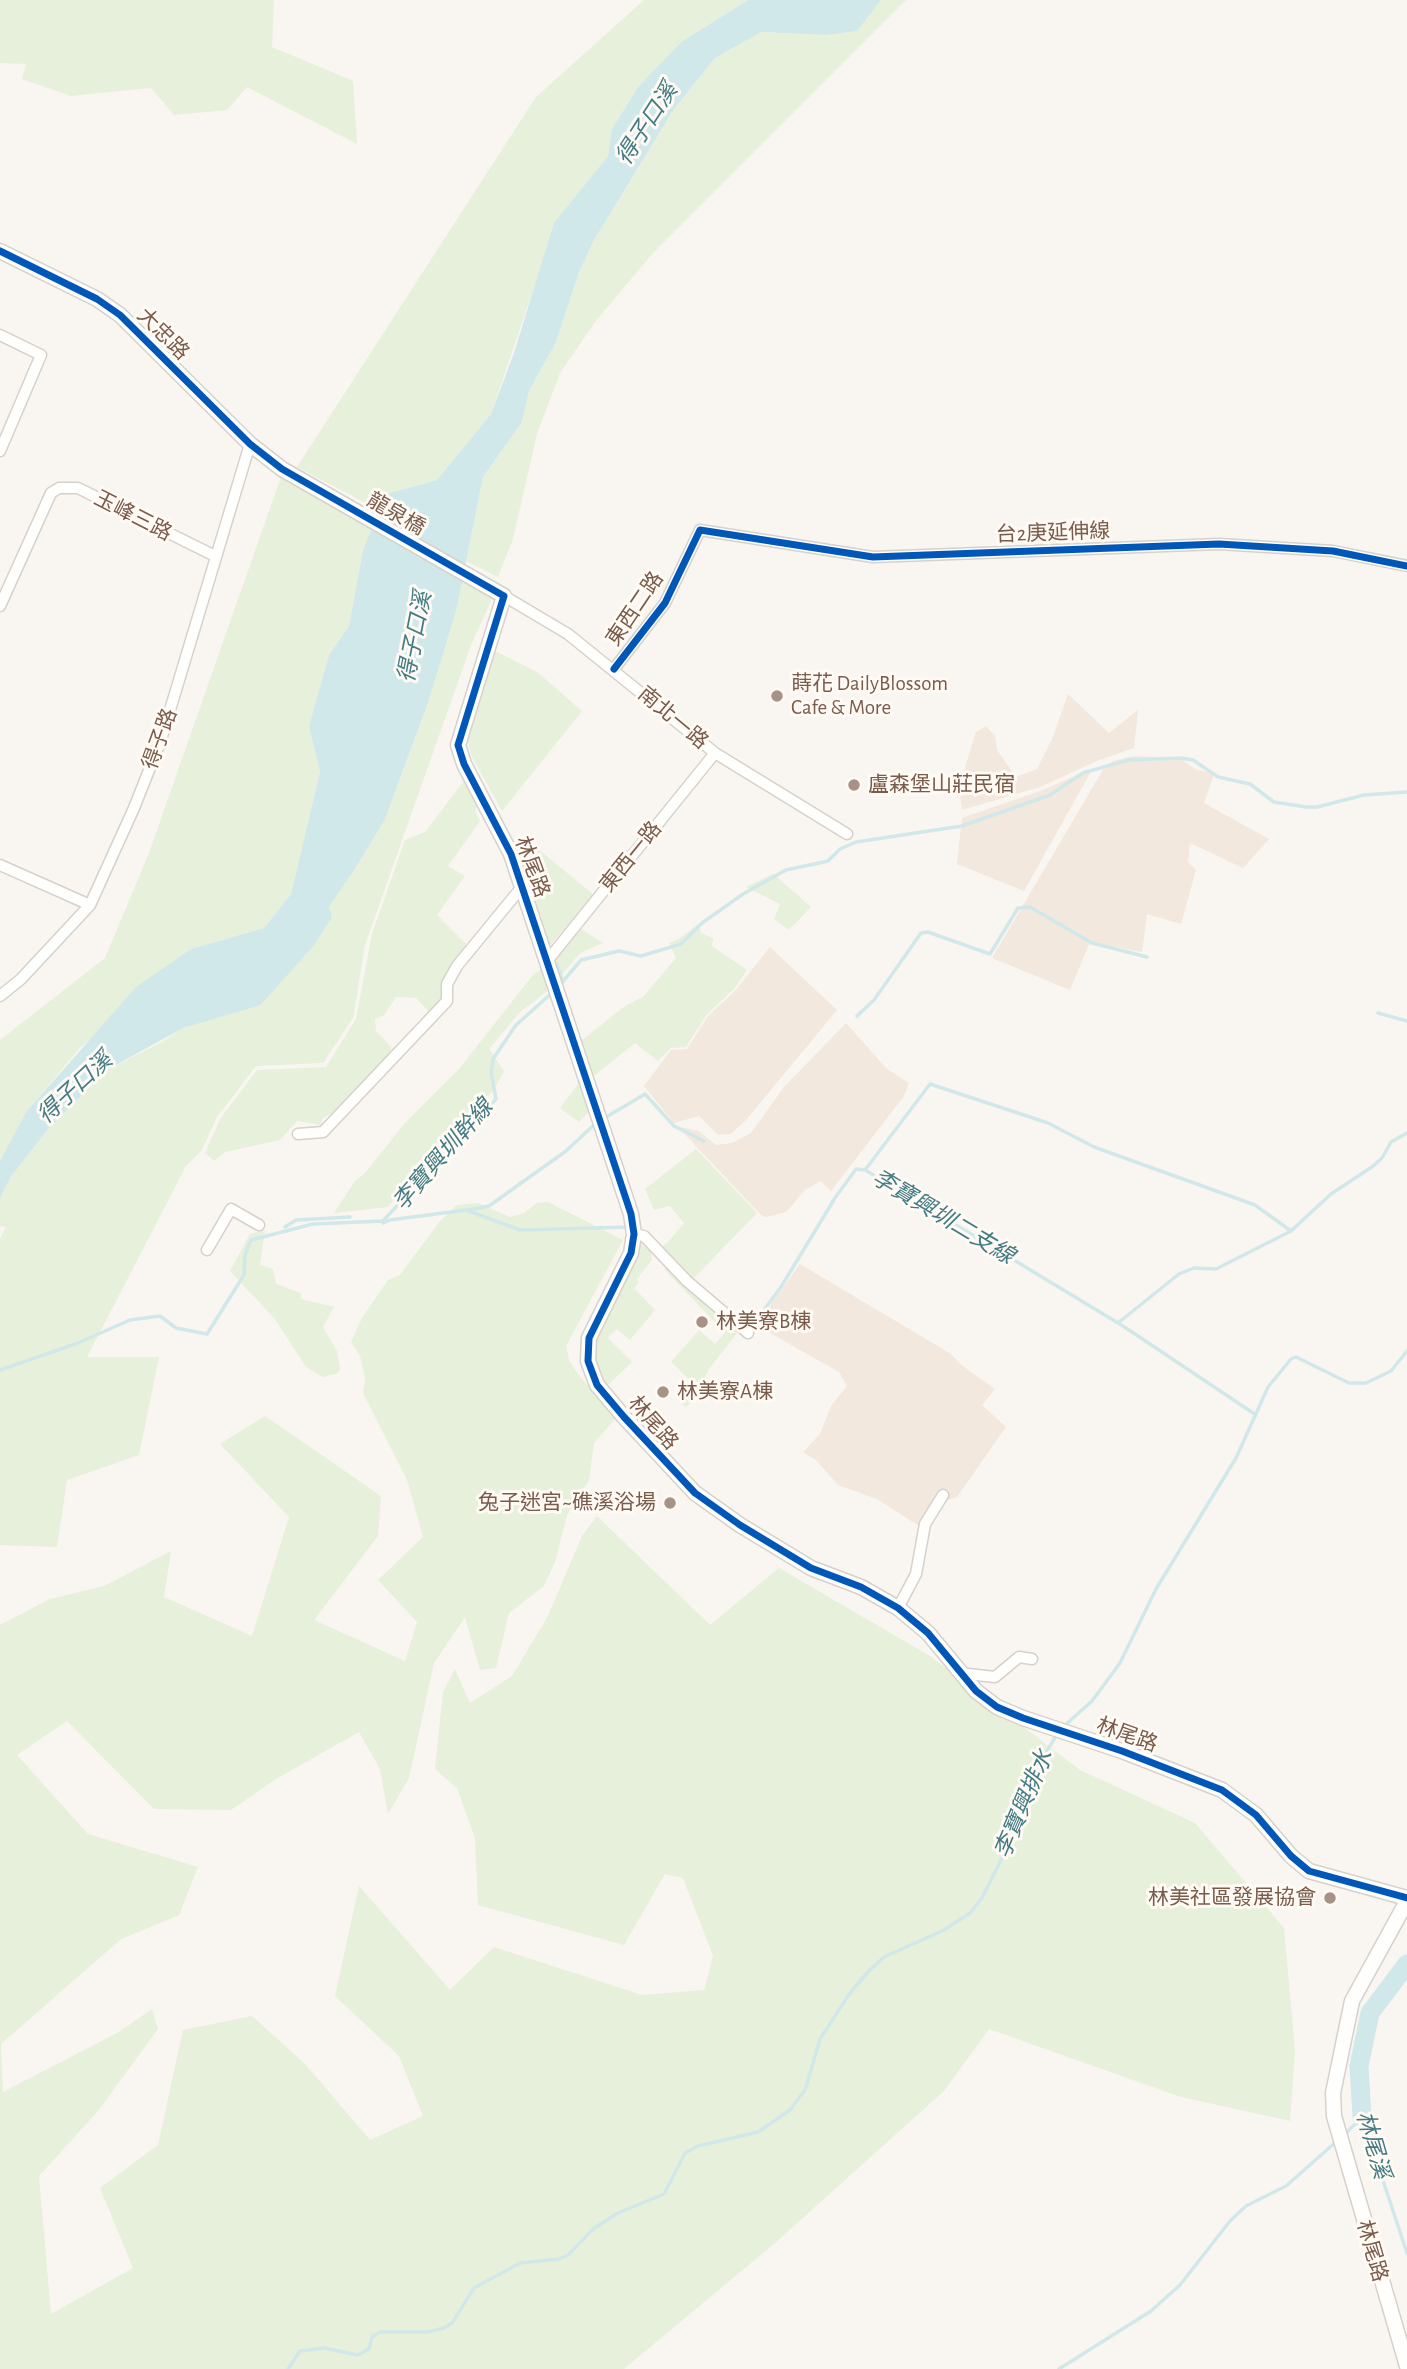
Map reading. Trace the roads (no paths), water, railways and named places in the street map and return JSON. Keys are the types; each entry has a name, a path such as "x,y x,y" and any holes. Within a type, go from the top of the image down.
{"street":[{"name":"大忠路","path":"0,251 97,299 120,315 250,444 282,469"},
{"path":"0,335 41,355 0,451"},
{"name":"得子路","path":"0,996 39,961 90,905 161,740 250,444"},
{"name":"龍泉橋","path":"282,469 499,593"},
{"name":"玉峰三路","path":"0,606 51,493 58,488 78,488 215,556"},
{"name":"台2庚延伸線","path":"700,530 873,557 1219,544 1332,551 1407,566"},
{"name":"東西二路","path":"614,669 665,603 700,530"},
{"name":"南北一路","path":"499,593 568,634 715,753 847,834"},
{"name":"林尾路","path":"499,593 458,745 464,764 510,854 620,1177 634,1234 631,1253 589,1338 588,1361 597,1385 665,1464 695,1493 740,1525 811,1568 861,1587 898,1608 928,1633 976,1691 998,1707 1222,1790 1256,1815 1291,1856 1309,1871 1407,1900 1352,2001 1334,2093 1334,2116 1407,2366"},
{"name":"東西一路","path":"547,961 715,753"},
{"path":"0,865 90,905"},
{"path":"298,1134 323,1132 447,1001 447,984 457,966 521,888"},
{"path":"207,1250 231,1209 259,1225"},
{"path":"634,1234 644,1236 687,1281 748,1333"},
{"path":"898,1608 916,1574 925,1524 943,1495"},
{"path":"960,1673 995,1677 1019,1657 1032,1659"}],"water":[{"path":"748,0 881,0 857,31 827,35 761,32 715,58 674,109 594,240 579,272 556,342 529,391 522,422 483,477 456,611 429,700 385,819 356,867 304,943 261,985 107,1070 48,1129 10,1178 0,1198 0,1161 26,1112 136,987 191,949 264,928 291,894 320,772 309,726 329,655 349,626 363,550 386,494 437,480 491,414 514,353 554,223 608,156 612,129 638,87 681,42"}],"waterway":[{"name":"李寶興圳幹線","path":"559,986 581,960 619,951 641,956 681,944 702,923 743,894 786,870 828,861 840,849 856,842 962,826 1050,795 1083,773 1128,760 1193,760 1218,777 1250,784 1274,802 1306,807 1317,807 1364,795 1407,792"},
{"path":"857,1016 874,1000 921,933 928,932 990,954 1018,908 1030,907 1092,943 1147,957"},
{"name":"得子口溪","path":"187,1017 255,997 306,940 322,915"},
{"path":"557,964 563,982"},
{"name":"李寶興圳幹線","path":"0,1370 78,1343 130,1320 160,1316 176,1328 207,1334 244,1275 245,1255 251,1240 313,1224 383,1221 496,1099 491,1072 493,1059 516,1025 554,991"},
{"path":"1378,1013 1407,1021"},
{"path":"865,1170 930,1084 1048,1123 1094,1147 1255,1205 1291,1231 1331,1194 1372,1167 1382,1158 1391,1142 1407,1133"},
{"path":"603,1119 645,1094 674,1126 704,1141"},
{"path":"468,1210 489,1206 566,1151 596,1123"},
{"name":"李寶興圳二支線","path":"745,1326 755,1322 781,1287 835,1198 856,1169 865,1170 1123,1326 1256,1415"},
{"name":"李寶興圳二支線","path":"383,1223 466,1210 520,1230 629,1227"},
{"path":"285,1227 296,1220 350,1217"},
{"path":"1118,1323 1179,1274 1194,1268 1216,1269 1291,1231"},
{"name":"李寶興排水","path":"1062,1728 1092,1701 1120,1663 1156,1589 1236,1458 1268,1387 1291,1359 1296,1357 1349,1383 1366,1383 1391,1371 1407,1351"},
{"name":"李寶興排水","path":"288,2369 300,2351 324,2348 358,2355 369,2349 372,2337 380,2332 428,2332 444,2328 452,2323 474,2288 520,2263 559,2259 568,2255 593,2229 618,2213 664,2194 685,2153 698,2146 758,2132 790,2110 805,2090 820,2039 850,1993 869,1971 884,1957 944,1930 970,1913 982,1898 1032,1798 1040,1763 1057,1734"},
{"name":"林尾溪","path":"1362,2117 1359,2066 1370,2013 1407,1964"},
{"name":"林尾溪","path":"1343,2136 1362,2117 1407,2253"},
{"path":"1059,2369 1151,2311 1180,2285 1230,2221 1246,2206 1286,2186 1337,2141"}],"place":[{"name":"蒔花 DailyBlossom Cafe & More","path":"777,696"},
{"name":"盧森堡山莊民宿","path":"854,785"},
{"name":"林美寮B棟","path":"702,1322"},
{"name":"林美寮A棟","path":"663,1392"},
{"name":"兔子迷宮~礁溪浴場","path":"670,1503"},
{"name":"林美社區發展協會","path":"1330,1898"}]}
